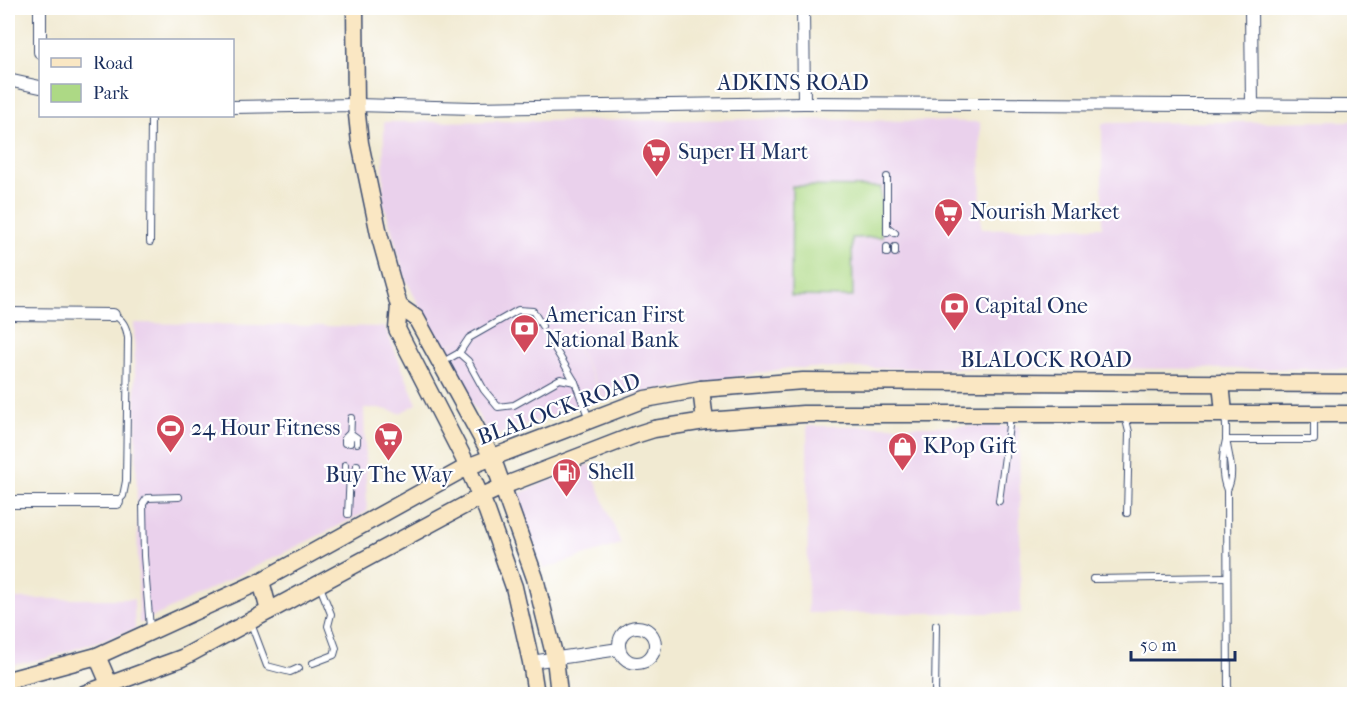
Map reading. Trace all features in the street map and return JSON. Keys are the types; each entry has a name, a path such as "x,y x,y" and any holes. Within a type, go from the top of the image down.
{"main road":[{"path":"355,8 356,105 360,143 379,234 399,306 397,329 480,497 514,587 536,694"},
{"path":"399,306 416,318 492,457 535,578 555,658 559,694"},
{"name":"BLALOCK ROAD","path":"8,680 97,656 261,581 467,467 645,399 701,389 803,381 1354,384"},
{"path":"1221,383 1224,413"},
{"path":"701,389 705,421"},
{"path":"84,694 182,658 480,497 654,429 705,421 803,414 1354,414"},
{"path":"261,581 269,611"},
{"path":"97,656 110,686"}],"street":[{"path":"40,8 40,39"},
{"path":"803,8 804,103"},
{"path":"1251,8 1252,106"},
{"path":"8,80 39,87"},
{"name":"ADKINS ROAD","path":"234,107 356,105 474,108 804,103 1354,106"},
{"path":"8,315 113,315"},
{"path":"8,502 117,502"},
{"path":"531,662 620,649"}],"lane":[{"path":"150,242 151,117"},
{"path":"887,177 887,230 895,233"},
{"path":"441,364 459,353 469,338 518,310 533,311 542,326"},
{"path":"113,315 122,322 128,338 126,481 123,496 117,502"},
{"path":"551,342 574,381 589,420"},
{"path":"459,353 468,361 484,390 498,407 514,405 560,379 574,381"},
{"path":"999,501 1010,426 1009,413"},
{"path":"1124,413 1129,432 1127,513"},
{"path":"1224,413 1231,482 1227,490 1228,694"},
{"path":"1226,440 1314,440 1314,414"},
{"path":"350,433 357,438 351,443 345,438 350,433 351,418"},
{"path":"351,465 357,470 350,474 345,470 351,465"},
{"path":"348,514 350,474"},
{"path":"150,632 144,556 143,504 147,498 180,497"},
{"path":"1093,579 1227,577"},
{"path":"314,663 334,655 336,648 328,626 331,614 319,584"},
{"path":"250,621 267,666 290,672 299,668"},
{"path":"935,694 936,625"}],"shaded area":[{"path":"790,119 980,122 981,229 1102,227 1102,123 1354,121 1354,369 789,368 605,399 546,291 604,399 496,436 489,435 442,350 465,337 441,349 406,280 383,201 384,122"},
{"path":"134,323 385,327 417,404 400,413 379,408 364,408 367,512 139,624"},
{"path":"807,426 1019,426 1021,613 808,613"},
{"path":"589,464 621,544 543,569 515,495"},
{"path":"8,599 134,599 135,629 45,659 8,666"}],"green space":[{"path":"792,186 881,187 882,237 852,238 853,297 791,296"}],"place":[{"name":"Super H Mart","path":"657,178"},
{"name":"Nourish Market","path":"949,238"},
{"name":"Capital One","path":"954,332"},
{"name":"American First National Bank","path":"524,354"},
{"name":"24 Hour Fitness","path":"170,454"},
{"name":"Buy The Way","path":"389,462"},
{"name":"KPop Gift","path":"902,472"},
{"name":"Shell","path":"567,498"}]}
